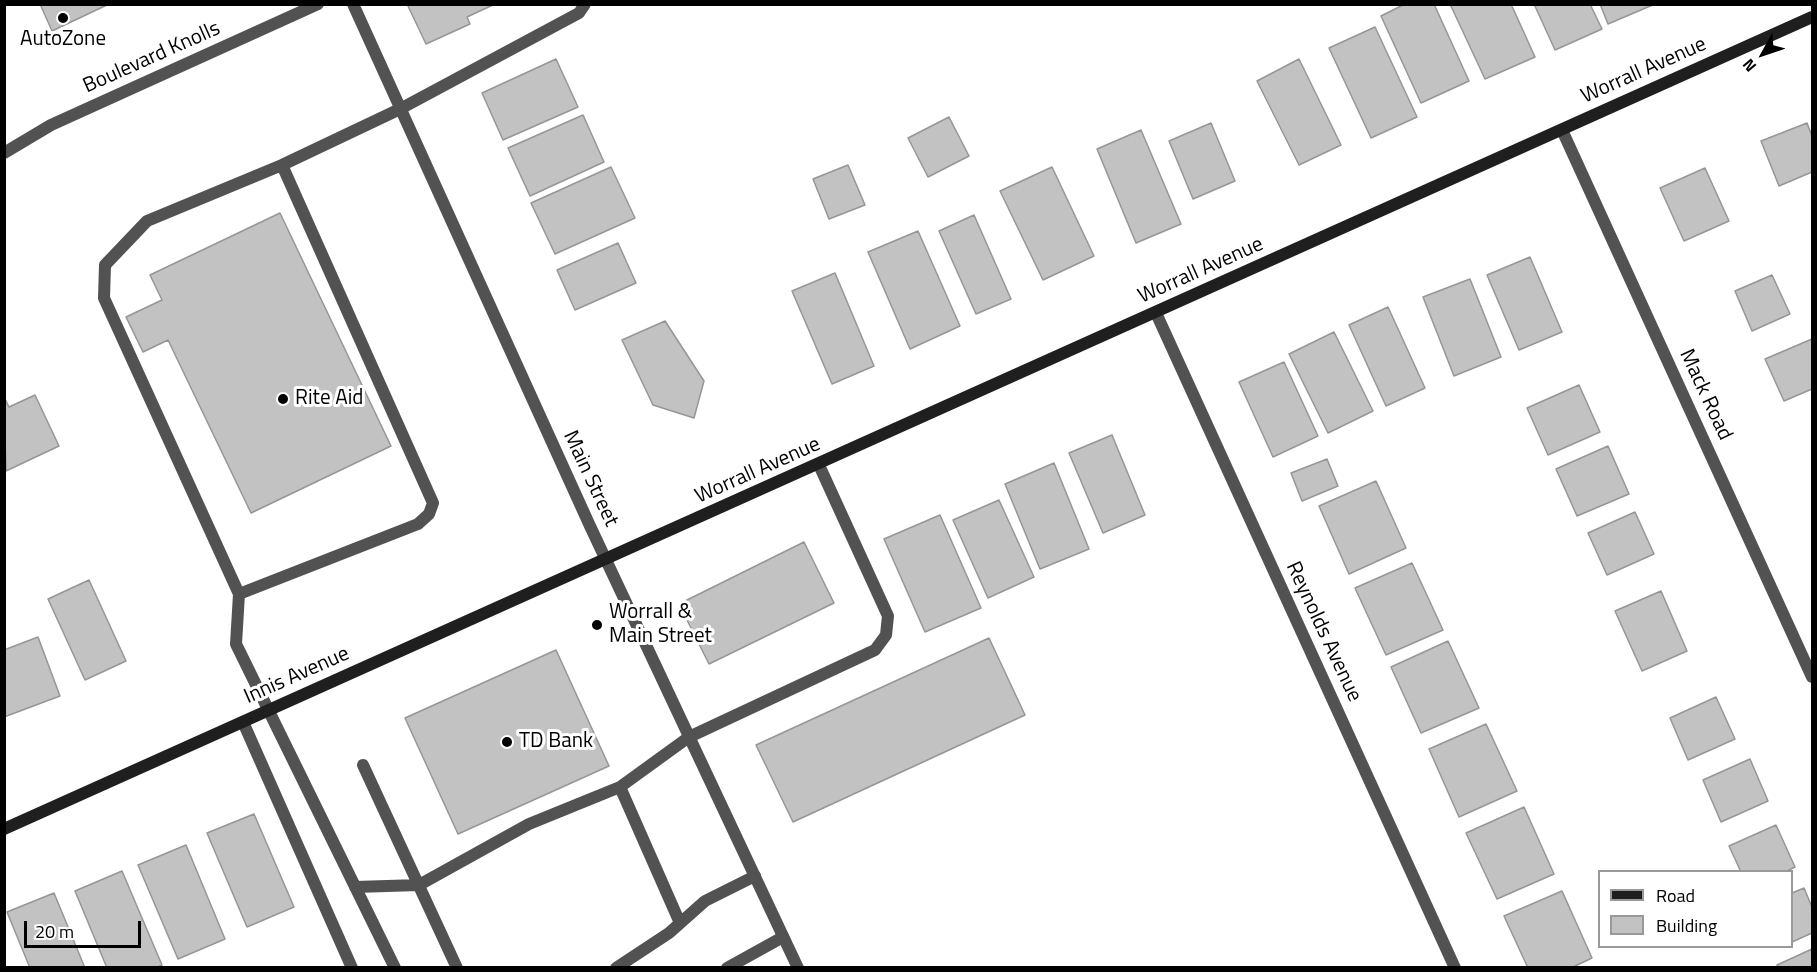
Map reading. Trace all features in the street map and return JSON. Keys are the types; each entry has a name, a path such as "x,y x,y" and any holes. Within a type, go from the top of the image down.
{"main road":[{"name":"Worrall Avenue","path":"606,561 1812,17"},
{"name":"Innis Avenue","path":"4,829 606,561"}],"street":[{"name":"Boulevard Knolls","path":"4,153 51,125 318,4"},
{"name":"Main Street","path":"353,4 606,561 798,968"},
{"path":"395,968 236,644 239,594 104,298 105,265 147,221 282,165 400,109 579,14 585,4"},
{"name":"Mack Road","path":"1562,130 1812,676"},
{"path":"239,594 418,524 429,514 434,503 282,165"},
{"name":"Reynolds Avenue","path":"1156,313 1455,968"},
{"path":"355,887 419,885 529,824 620,787 689,736 875,650 885,635 888,616 819,465"},
{"path":"243,722 352,968"},
{"path":"363,765 457,968"},
{"path":"620,787 680,923"},
{"path":"616,968 680,923 705,901 755,876"},
{"path":"727,968 783,937"}],"building":[{"name":"AutoZone","path":"40,4 109,4 52,31"},
{"path":"407,4 495,4 467,17 470,24 426,44"},
{"path":"1405,4 1434,4 1469,81 1421,103 1381,16"},
{"path":"1450,4 1511,4 1535,57 1485,79"},
{"path":"1534,4 1590,4 1602,29 1555,50"},
{"path":"1600,4 1655,4 1608,24"},
{"path":"1375,27 1417,117 1371,138 1329,48"},
{"path":"556,59 578,107 503,140 482,93"},
{"path":"1299,59 1341,145 1299,165 1257,81"},
{"path":"583,115 604,162 530,196 508,148"},
{"path":"949,117 969,156 928,177 908,138"},
{"path":"1211,123 1235,181 1193,199 1169,141"},
{"path":"1807,123 1812,136 1812,172 1779,186 1761,141"},
{"path":"1141,130 1181,224 1136,243 1097,149"},
{"path":"848,165 865,205 829,219 813,179"},
{"path":"611,167 635,218 555,254 531,203"},
{"path":"1052,167 1094,256 1043,280 1000,191"},
{"path":"1705,168 1729,221 1684,241 1660,188"},
{"name":"Rite Aid","path":"280,213 391,446 251,513 168,340 143,352 126,317 162,300 150,275"},
{"path":"974,215 1011,299 976,314 939,231"},
{"path":"918,231 960,326 910,349 868,252"},
{"path":"618,243 636,283 575,310 557,270"},
{"path":"1530,257 1562,332 1519,350 1487,275"},
{"path":"835,273 874,366 832,384 792,291"},
{"path":"1772,275 1790,314 1752,331 1735,291"},
{"path":"1470,279 1501,357 1454,376 1423,297"},
{"path":"1388,307 1425,388 1386,406 1349,325"},
{"path":"665,321 704,381 694,418 653,405 622,340"},
{"path":"1334,332 1373,411 1328,433 1289,354"},
{"path":"1812,339 1812,389 1784,401 1765,359"},
{"path":"1284,362 1318,436 1273,457 1239,382"},
{"path":"1579,385 1600,432 1548,455 1527,408"},
{"path":"35,395 59,446 6,471 4,397 9,407"},
{"path":"1112,435 1145,515 1103,533 1069,453"},
{"path":"1608,446 1629,494 1577,516 1556,469"},
{"path":"1327,459 1338,486 1302,501 1291,473"},
{"path":"1054,463 1089,549 1040,569 1005,484"},
{"path":"1376,481 1406,548 1349,574 1319,506"},
{"path":"999,500 1034,577 988,598 953,520"},
{"path":"1635,512 1654,554 1607,575 1588,533"},
{"path":"940,515 981,608 925,632 884,539"},
{"path":"804,542 834,603 709,664 679,604"},
{"path":"1412,563 1443,630 1386,655 1355,588"},
{"path":"89,580 126,661 85,680 48,599"},
{"path":"1661,591 1687,651 1642,671 1615,611"},
{"path":"38,637 60,696 4,717 4,650"},
{"path":"989,638 1025,715 793,822 756,745"},
{"path":"1448,641 1479,708 1421,733 1391,667"},
{"name":"TD Bank","path":"556,650 609,766 458,834 405,718"},
{"path":"1716,697 1735,739 1688,760 1670,718"},
{"path":"1486,724 1517,791 1459,817 1429,749"},
{"path":"1750,759 1768,801 1721,822 1703,780"},
{"path":"1524,807 1554,874 1497,899 1466,833"},
{"path":"254,814 294,907 247,927 207,833"},
{"path":"1776,825 1795,867 1789,870 1740,870 1729,846"},
{"path":"186,845 225,939 178,959 138,865"},
{"path":"122,871 162,965 155,968 107,968 75,891"},
{"path":"1804,888 1812,907 1812,933 1793,942 1793,893"},
{"path":"1562,891 1592,958 1571,968 1528,968 1504,916"},
{"path":"54,893 85,968 30,968 7,912"},
{"path":"1812,949 1812,968 1778,968 1777,965"}],"place":[{"name":"AutoZone","path":"63,18"},
{"name":"Rite Aid","path":"283,399"},
{"name":"Worrall & Main Street","path":"597,625"},
{"name":"TD Bank","path":"507,742"}]}
